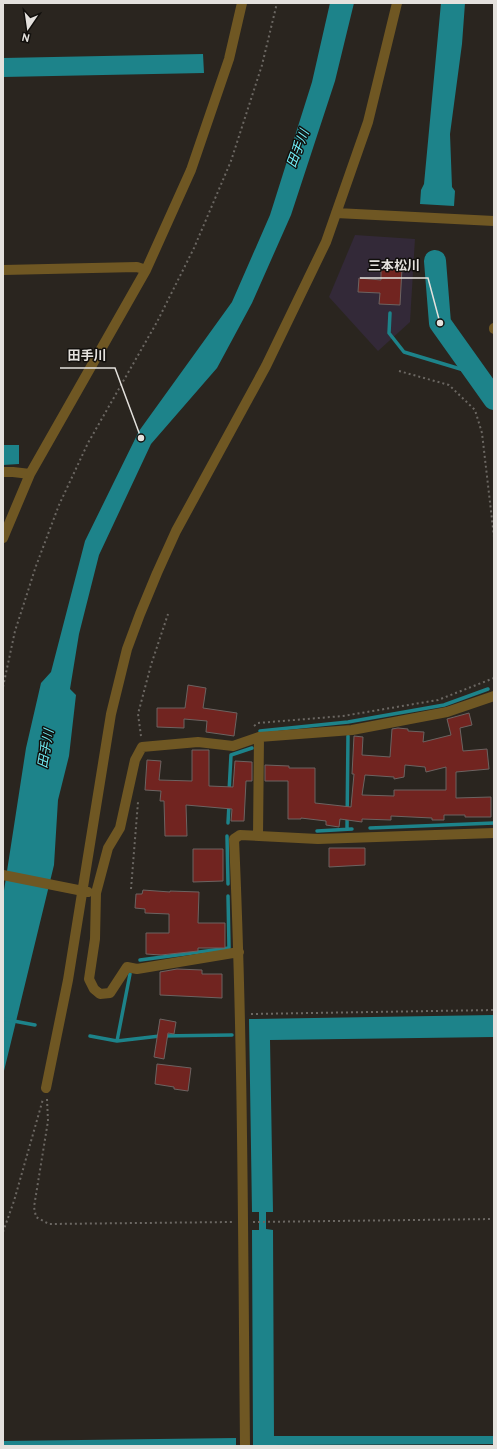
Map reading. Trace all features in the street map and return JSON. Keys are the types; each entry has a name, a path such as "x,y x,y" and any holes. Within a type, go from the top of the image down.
{"street":[{"path":"3,538 30,474 146,270 191,170 229,58 242,3"},
{"path":"46,1088 68,980 78,890 111,714 127,649 140,614 176,531 266,366 326,242 368,122 397,3"},
{"path":"336,213 494,221"},
{"path":"3,270 137,268 146,270"},
{"path":"3,472 30,474"},
{"path":"239,952 137,968 127,967 110,993 100,994 94,989 89,979 95,938 96,893 108,848 120,828 135,760 142,747 198,742 233,746 259,737 352,730 447,712 494,696"},
{"path":"258,836 259,737"},
{"path":"245,1446 239,952 234,839 240,835 318,839 494,832"},
{"path":"3,875 96,893"}],"path":[{"path":"3,687 15,631 58,505 88,443 157,322 194,248 231,161 262,65 277,3"},
{"path":"399,371 449,385 475,410 482,433 494,537"},
{"path":"259,737 252,727 258,723 343,716 438,700 494,678"},
{"path":"240,1014 494,1010"},
{"path":"46,1088 48,1121 34,1206 36,1217 49,1224 243,1222"},
{"path":"3,1232 14,1201 46,1088"},
{"path":"258,1222 494,1219"}],"shaded area":[{"path":"355,235 415,239 410,322 378,351 329,297"}],"water":[{"path":"330,3 354,3 335,81 291,215 252,303 217,368 151,444 99,555 79,634 70,689 76,695 69,756 58,800 54,865 3,1075 3,897 26,748 41,683 51,672 85,541 139,431 232,302 270,215 312,82"},
{"path":"441,3 465,3 462,44 450,134 452,187 455,191 454,206 420,204 421,190 424,184"},
{"path":"203,54 204,73 3,77 3,58"},
{"path":"3,445 19,445 19,464 3,465"},
{"path":"494,1015 494,1037 270,1040 273,1212 266,1212 266,1229 273,1230 274,1436 494,1436 494,1444 253,1446 252,1230 259,1230 259,1212 252,1212 249,1019"},
{"path":"236,1438 236,1446 3,1446 3,1441"}],"building":[{"path":"381,267 402,268 400,305 379,304 380,293 358,292 359,278 381,280"},
{"path":"188,685 206,688 203,708 237,713 234,736 206,732 207,721 184,719 184,728 157,727 157,708 185,708"},
{"path":"469,713 472,725 460,728 463,751 487,749 489,769 456,772 456,798 491,797 491,817 444,815 444,820 432,820 432,818 391,816 391,820 362,819 362,822 340,819 339,827 326,825 326,821 301,818 288,819 288,781 265,781 265,765 289,766 289,768 315,768 315,803 351,807 354,774 352,774 354,736 363,737 362,755 390,757 392,729 398,728 408,729 408,731 424,732 423,742 451,735 447,719","holes":["405,765 425,767 426,772 446,767 446,790 394,790 394,796 362,795 365,775 394,777 394,779 404,777"]},
{"path":"192,750 209,750 209,786 233,787 235,761 252,762 252,781 246,781 244,821 231,821 232,809 186,805 187,836 165,836 164,801 160,801 161,791 145,790 147,760 161,761 159,780 192,781"},
{"path":"329,848 365,848 365,865 329,867"},
{"path":"193,849 223,849 223,881 193,882"},
{"path":"143,890 199,892 198,923 225,923 225,948 198,948 198,951 161,955 146,954 146,933 169,933 169,914 145,913 145,909 135,908 136,894 142,894"},
{"path":"177,969 202,970 202,974 222,974 222,998 160,995 160,972"},
{"path":"160,1019 176,1022 174,1034 168,1033 164,1059 154,1057"},
{"path":"157,1064 191,1068 188,1091 155,1084"}],"waterway":[{"path":"435,261 440,323 494,399"},
{"path":"390,313 389,333 404,352 477,374"},
{"path":"260,731 348,722 444,705 488,689"},
{"path":"347,829 348,736"},
{"path":"229,792 231,755 252,748"},
{"path":"228,823 229,804"},
{"path":"370,828 494,823"},
{"path":"317,831 352,829"},
{"path":"227,836 228,884"},
{"path":"140,960 229,948 228,896"},
{"path":"117,1041 130,974"},
{"path":"3,1019 35,1025"},
{"path":"90,1036 117,1041 160,1036 232,1035"}],"place":[{"name":"三本松川","path":"440,323"},
{"name":"田手川","path":"141,438"}]}
